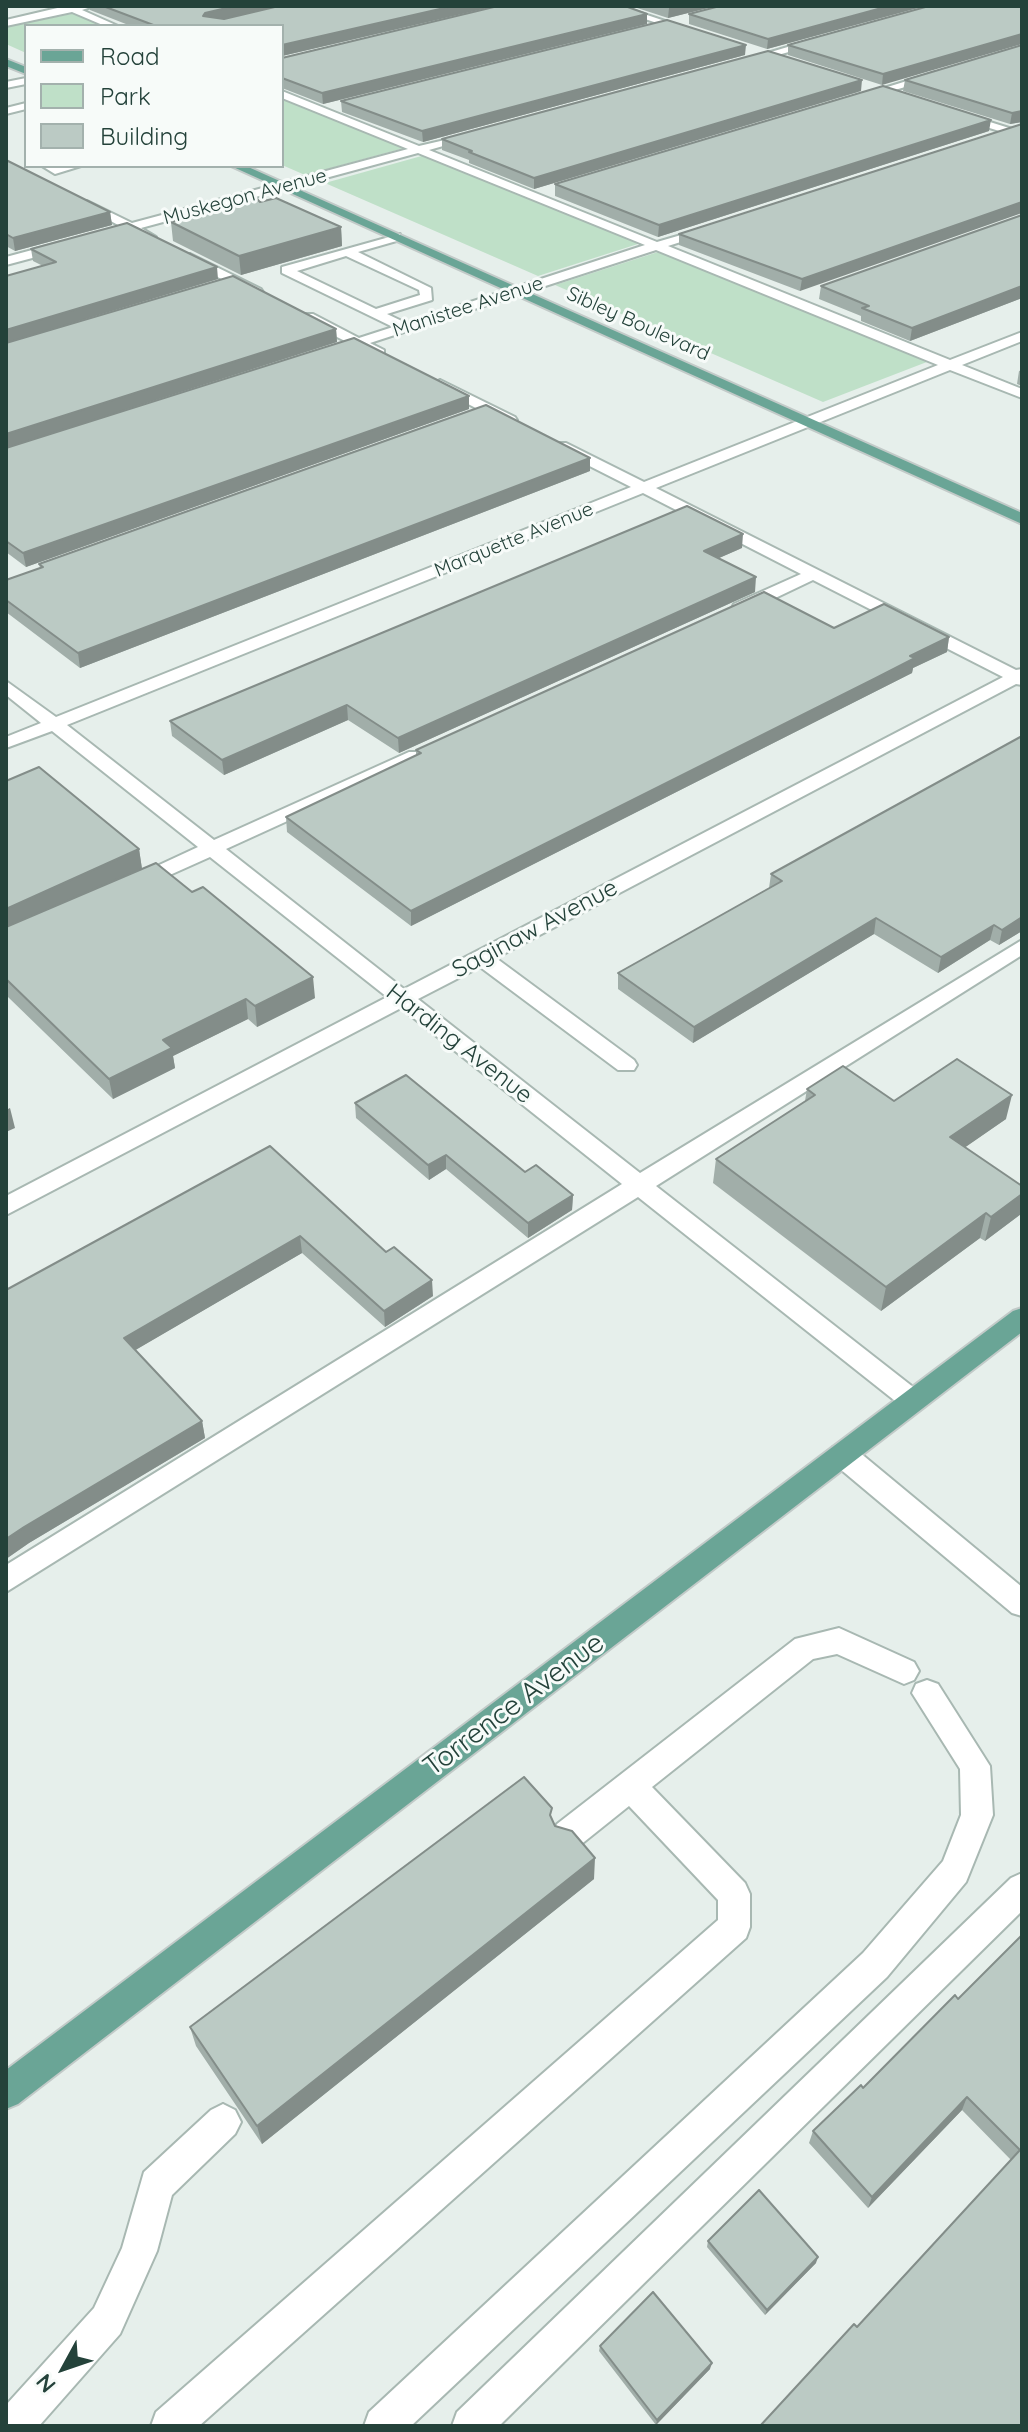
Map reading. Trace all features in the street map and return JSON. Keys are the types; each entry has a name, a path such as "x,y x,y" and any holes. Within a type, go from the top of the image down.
{"main road":[{"path":"6,62 23,70"},
{"name":"Sibley Boulevard","path":"242,168 1022,519"},
{"name":"Torrence Avenue","path":"6,2092 1022,1318"}],"street":[{"path":"6,23 89,6"},
{"path":"611,6 710,37"},
{"path":"68,8 108,24"},
{"path":"638,31 696,17"},
{"path":"737,63 827,39"},
{"path":"739,46 796,64"},
{"path":"6,72 23,70"},
{"path":"851,100 952,70"},
{"path":"867,86 896,95"},
{"path":"284,95 1022,394"},
{"path":"322,110 337,107"},
{"path":"953,113 1018,131"},
{"path":"981,141 1018,131"},
{"name":"Muskegon Avenue","path":"124,229 479,133"},
{"path":"532,196 547,191"},
{"path":"75,199 124,229 229,284 282,304 351,344 398,362"},
{"name":"Manistee Avenue","path":"351,344 715,227"},
{"path":"396,237 286,270 404,327"},
{"path":"6,261 75,243"},
{"path":"347,252 425,288 427,297 375,313"},
{"path":"793,301 807,296"},
{"name":"Marquette Avenue","path":"6,743 1022,336"},
{"path":"424,376 482,412 517,424"},
{"path":"545,438 1020,677"},
{"path":"728,614 814,574"},
{"name":"Saginaw Avenue","path":"6,1206 1020,677"},
{"name":"Harding Avenue","path":"6,686 913,1401"},
{"path":"116,892 427,751"},
{"path":"6,1580 1022,946"},
{"path":"481,957 626,1065"},
{"path":"843,1455 1022,1604"},
{"path":"383,2426 875,1965 955,1871 977,1815 975,1766 916,1682 839,1641 805,1648 568,1835"},
{"path":"170,2426 734,1927 734,1894 630,1786"},
{"path":"471,2426 1022,1889"},
{"path":"11,2420 107,2321 139,2251 157,2185 223,2122"}],"green space":[{"path":"76,13 103,24 24,24 24,52 6,44 6,27"},
{"path":"284,97 408,147 305,175 284,166"},
{"path":"425,155 641,243 538,276 325,183"},
{"path":"661,251 932,360 823,402 555,285"}],"building":[{"path":"103,6 235,6 203,16 224,19 279,6 453,6 284,45 284,24 151,24"},
{"path":"498,6 625,6 647,14 322,93 284,79 284,58"},
{"path":"720,6 889,6 768,39 689,14"},
{"path":"929,6 1022,6 1022,34 883,74 788,45"},
{"path":"667,20 746,45 422,131 341,101"},
{"path":"1022,45 1022,111 1012,113 905,80"},
{"path":"768,51 862,80 534,178 442,139"},
{"path":"883,86 991,120 659,225 555,184"},
{"path":"1022,124 1022,202 802,279 679,234"},
{"path":"6,160 110,212 13,238 6,234"},
{"path":"276,198 341,227 239,256 171,222 257,199 260,202"},
{"path":"1022,215 1022,286 912,328 862,308 869,306 821,286"},
{"path":"127,223 217,267 6,330 6,276 56,262 31,249"},
{"path":"233,276 336,329 6,434 6,343"},
{"path":"354,338 469,396 23,553 6,541 6,448"},
{"path":"486,405 590,458 78,653 6,600 6,580 43,567 39,564"},
{"path":"687,506 743,534 704,551 756,577 398,738 347,705 222,760 170,721"},
{"path":"764,592 834,628 884,604 949,637 910,656 915,658 874,679 411,911 286,817 421,753 416,750"},
{"path":"1022,736 1022,917 1002,930 994,925 941,957 876,918 694,1027 618,973 782,881 771,874"},
{"path":"39,767 139,849 6,909 6,781"},
{"path":"156,863 192,892 203,887 313,977 255,1006 246,999 163,1040 172,1048 109,1079 6,979 6,927"},
{"path":"957,1059 1012,1095 950,1137 1022,1186 1022,1194 991,1217 986,1213 886,1287 716,1159 815,1095 807,1089 843,1066 894,1101"},
{"path":"406,1075 525,1172 536,1165 573,1195 528,1223 446,1155 428,1165 355,1103"},
{"path":"270,1146 386,1252 394,1247 432,1280 384,1311 300,1236 124,1338 202,1421 6,1539 6,1290"},
{"path":"524,1777 552,1808 550,1815 555,1826 572,1831 595,1858 257,2126 190,2027"},
{"path":"1022,1935 1022,2426 760,2426 854,2324 857,2327 1020,2150 967,2097 872,2197 813,2131 861,2085 863,2088 955,1995 958,1999"},
{"path":"759,2190 818,2257 767,2310 708,2241"},
{"path":"653,2292 712,2363 657,2420 600,2346"}]}
